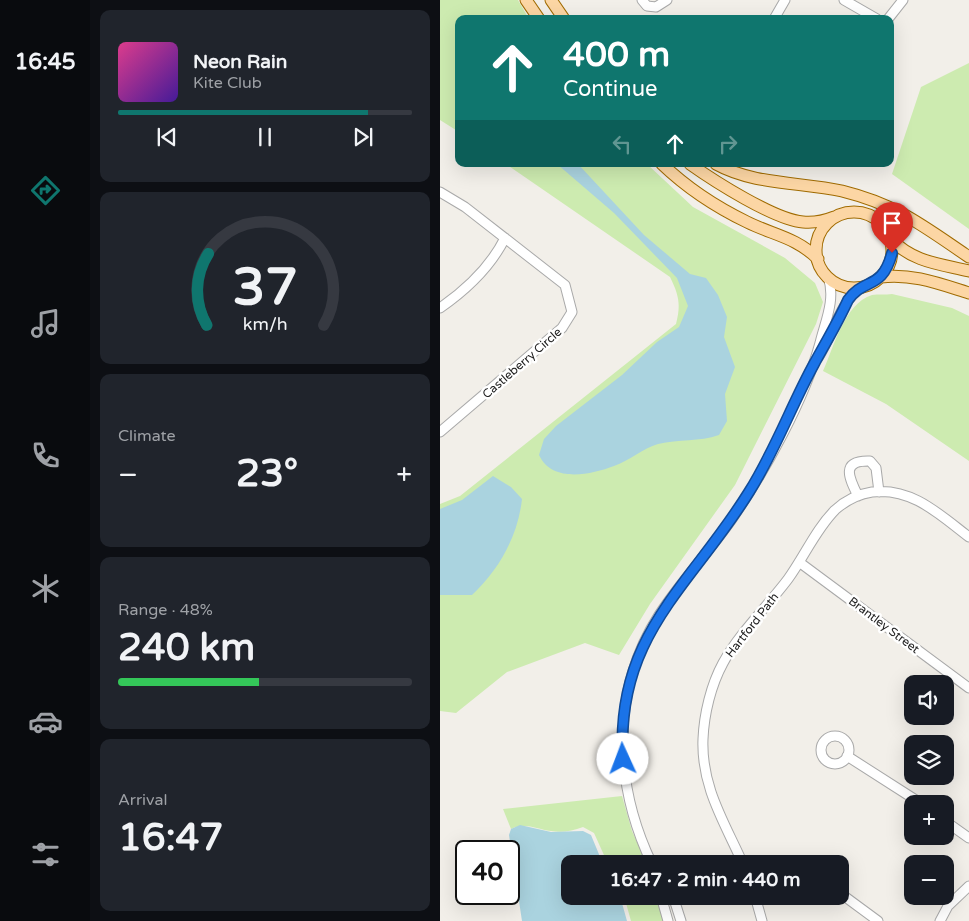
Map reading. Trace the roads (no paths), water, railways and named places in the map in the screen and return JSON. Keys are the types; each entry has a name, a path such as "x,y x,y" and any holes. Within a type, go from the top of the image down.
{"main road":[{"path":"526,0 536,15"},
{"path":"552,0 561,15"},
{"path":"666,167 713,204 748,223 794,240 805,246 818,259"},
{"path":"694,167 706,176 771,211 802,222 823,221 850,212 864,213 876,218 885,228 891,239 903,251 918,259 969,271"},
{"path":"725,167 756,178 840,191 882,202 920,222 969,258"},
{"path":"838,216 822,230 816,249 818,259 828,278 838,284 851,288 863,287 881,277 900,275 927,280 969,293"},
{"path":"881,277 889,266 892,253 891,239"}],"street":[{"path":"642,0 647,6 656,8 667,0"},
{"path":"776,15 785,0"},
{"path":"844,0 870,15"},
{"path":"891,15 903,0"},
{"name":"Castleberry Circle","path":"440,192 465,207 565,285 572,312 562,328 440,432"},
{"path":"440,308 485,268 498,252 505,238"},
{"path":"814,364 832,296 828,278"},
{"path":"648,855 636,829 624,775 622,730 632,675 643,645 657,617 732,518 759,476 782,435 814,364 828,343 848,300 853,293 863,287"},
{"path":"858,496 848,477 848,471 852,465 860,461 870,461 876,468 879,492"},
{"name":"Hartford Path","path":"739,855 711,798 704,758 703,740 706,711 723,664 836,510 858,496 879,492 900,493 924,503 969,537"},
{"name":"Brantley Street","path":"799,562 969,688"},
{"path":"847,756 908,795"},
{"path":"954,827 969,838"},
{"path":"940,921 948,906 969,886"},
{"path":"849,900 878,921"},
{"path":"664,905 668,921"},
{"path":"675,905 681,921"},
{"path":"758,905 762,921"}],"water":[{"path":"560,167 581,167 644,235 690,274 706,278 718,295 727,317 724,337 735,367 725,394 727,421 719,435 704,439 658,444 647,448 620,464 594,472 583,474 562,473 553,470 545,464 539,455 544,439 556,426 622,375 657,342 679,327 688,306 677,278 614,213"},
{"path":"493,476 511,487 522,499 512,539 491,575 472,595 440,595 440,509 462,500"},
{"path":"520,825 551,832 583,831 591,835 599,855 561,855 561,905 623,905 627,921 522,921 520,905 520,840 510,840 511,829"}]}
